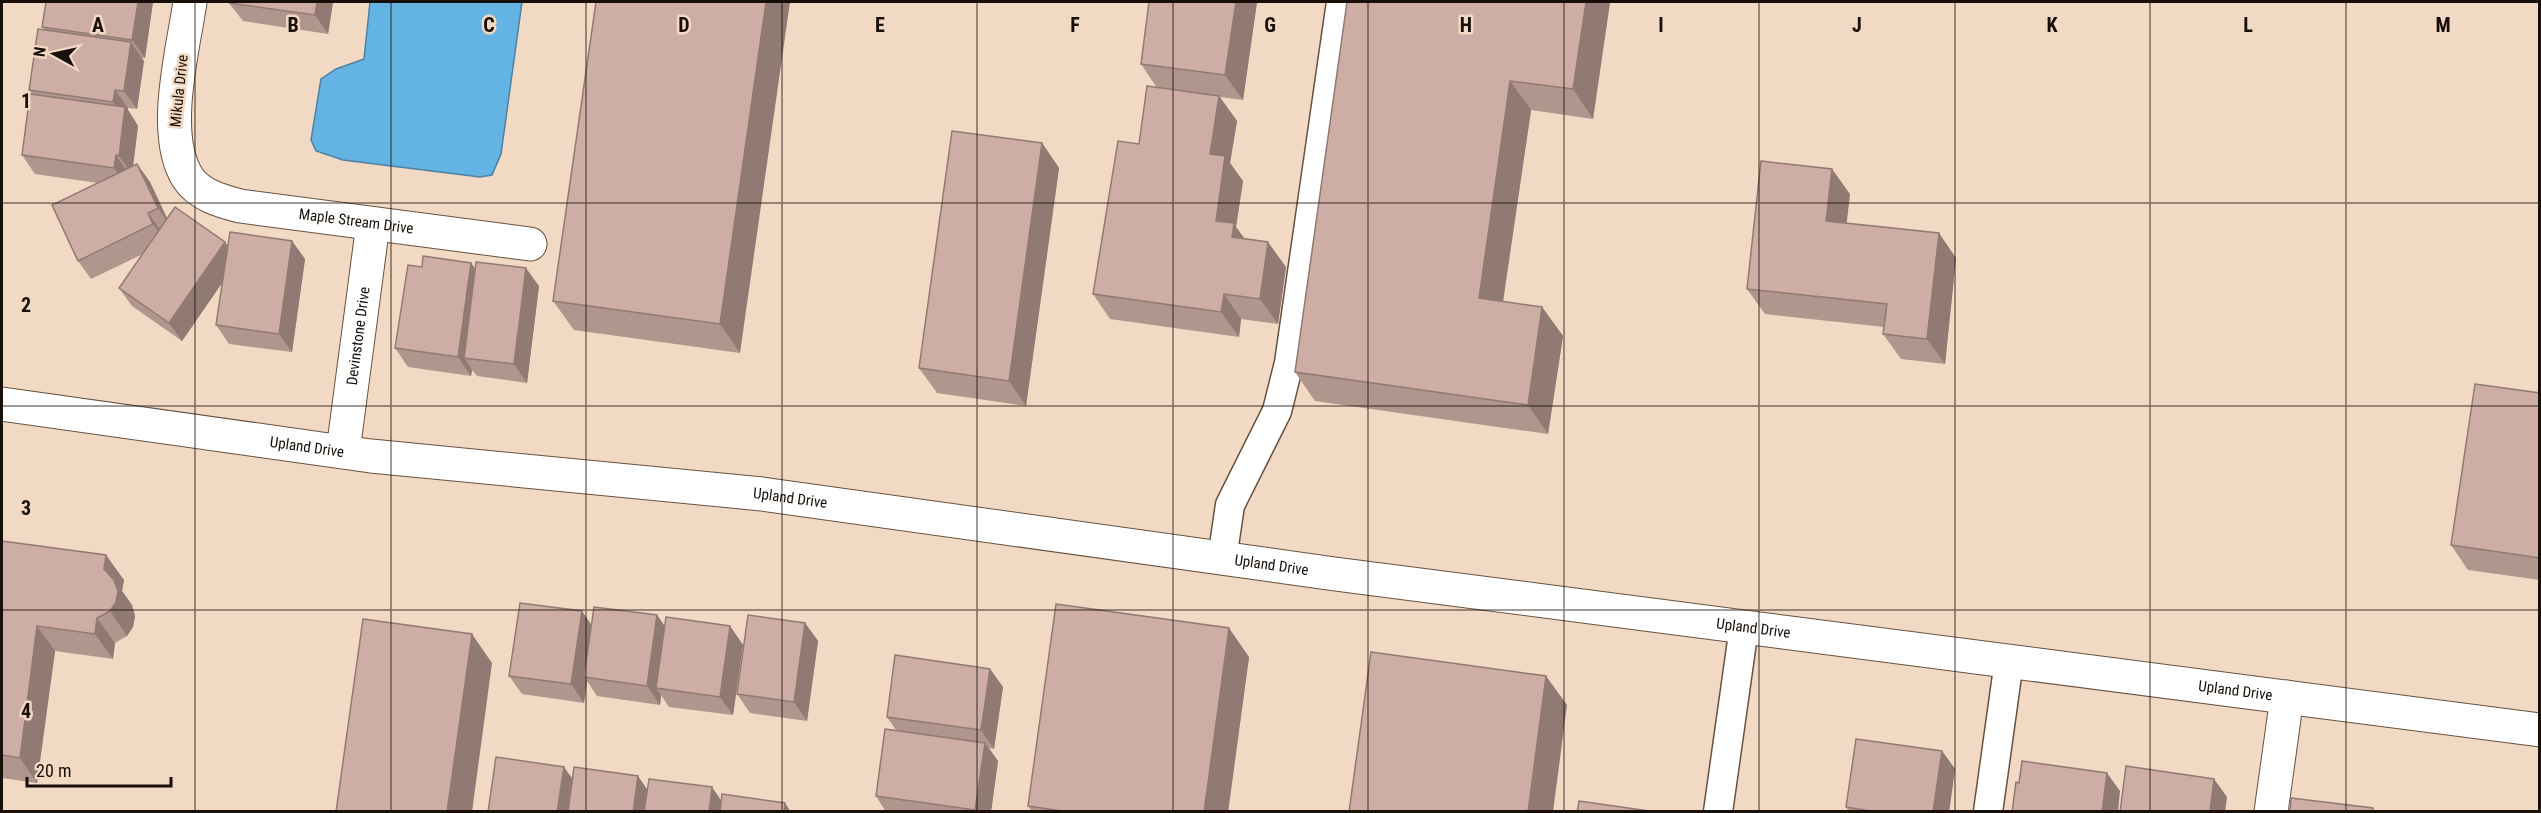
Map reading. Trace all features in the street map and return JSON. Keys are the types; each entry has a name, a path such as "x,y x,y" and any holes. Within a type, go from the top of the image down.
{"street":[{"name":"Mikula Drive","path":"188,179 175,137 176,98 190,2"},
{"name":"Maple Stream Drive","path":"188,179 212,198 240,206 530,244"},
{"name":"Devinstone Drive","path":"343,450 373,224"},
{"name":"Upland Drive","path":"2,404 343,450 371,456 762,494 1222,559 2540,730"},
{"path":"2271,812 2287,697"}],"lane":[{"path":"1222,559 1230,506 1277,411 1289,363 1341,2"},
{"path":"1718,812 1744,627"},
{"path":"1988,812 2010,661"}],"water":[{"path":"370,2 522,2 501,154 492,175 480,177 343,160 316,151 311,140 321,79 336,69 364,59"}],"building":[{"path":"46,2 138,2 132,40 42,27"},
{"path":"230,2 317,2 315,15"},
{"path":"596,2 766,2 720,324 553,301"},
{"path":"1149,2 1236,2 1225,75 1141,64"},
{"path":"1347,2 1586,2 1573,89 1510,81 1479,298 1542,307 1528,405 1295,372"},
{"path":"38,29 131,42 124,91 115,90 113,102 29,90"},
{"path":"1147,86 1219,96 1210,154 1225,156 1216,221 1234,223 1232,237 1268,242 1260,299 1224,294 1221,312 1093,294 1118,141 1139,144"},
{"path":"30,94 125,107 119,156 116,155 114,168 22,155"},
{"path":"952,131 1042,143 1009,381 919,368"},
{"path":"1761,161 1832,169 1826,221 1939,233 1927,339 1883,334 1887,304 1747,289"},
{"path":"137,164 158,208 148,213 153,224 78,261 52,205"},
{"path":"175,207 225,242 169,323 119,288"},
{"path":"230,232 292,241 279,334 216,325"},
{"path":"423,256 471,263 458,357 395,348 408,265 422,267"},
{"path":"476,262 526,268 514,364 464,358"},
{"path":"2475,384 2540,393 2540,558 2451,545"},
{"path":"2,541 106,555 104,569 114,580 118,591 116,602 110,611 97,618 95,634 37,626 20,758 2,755"},
{"path":"520,603 582,611 571,684 509,676"},
{"path":"1056,604 1229,628 1204,812 1069,812 1028,806"},
{"path":"594,607 657,615 647,686 584,677"},
{"path":"748,615 805,623 794,702 737,694"},
{"path":"666,617 730,626 720,697 656,688"},
{"path":"363,619 472,634 447,812 336,812"},
{"path":"1371,652 1546,676 1528,812 1349,812"},
{"path":"895,655 990,669 981,730 887,717"},
{"path":"885,729 985,743 975,810 876,796"},
{"path":"1856,739 1942,751 1933,812 1876,812 1846,807"},
{"path":"496,757 564,767 557,812 488,812"},
{"path":"2022,761 2107,773 2102,812 2012,812 2016,782 2019,783"},
{"path":"2126,766 2214,779 2210,812 2120,812"},
{"path":"574,767 638,776 633,812 568,812"},
{"path":"649,779 712,787 709,812 644,812"},
{"path":"722,794 785,803 784,812 720,812"},
{"path":"2291,798 2373,808 2373,812 2290,812"},
{"path":"1579,801 1656,812 1577,812"}]}
